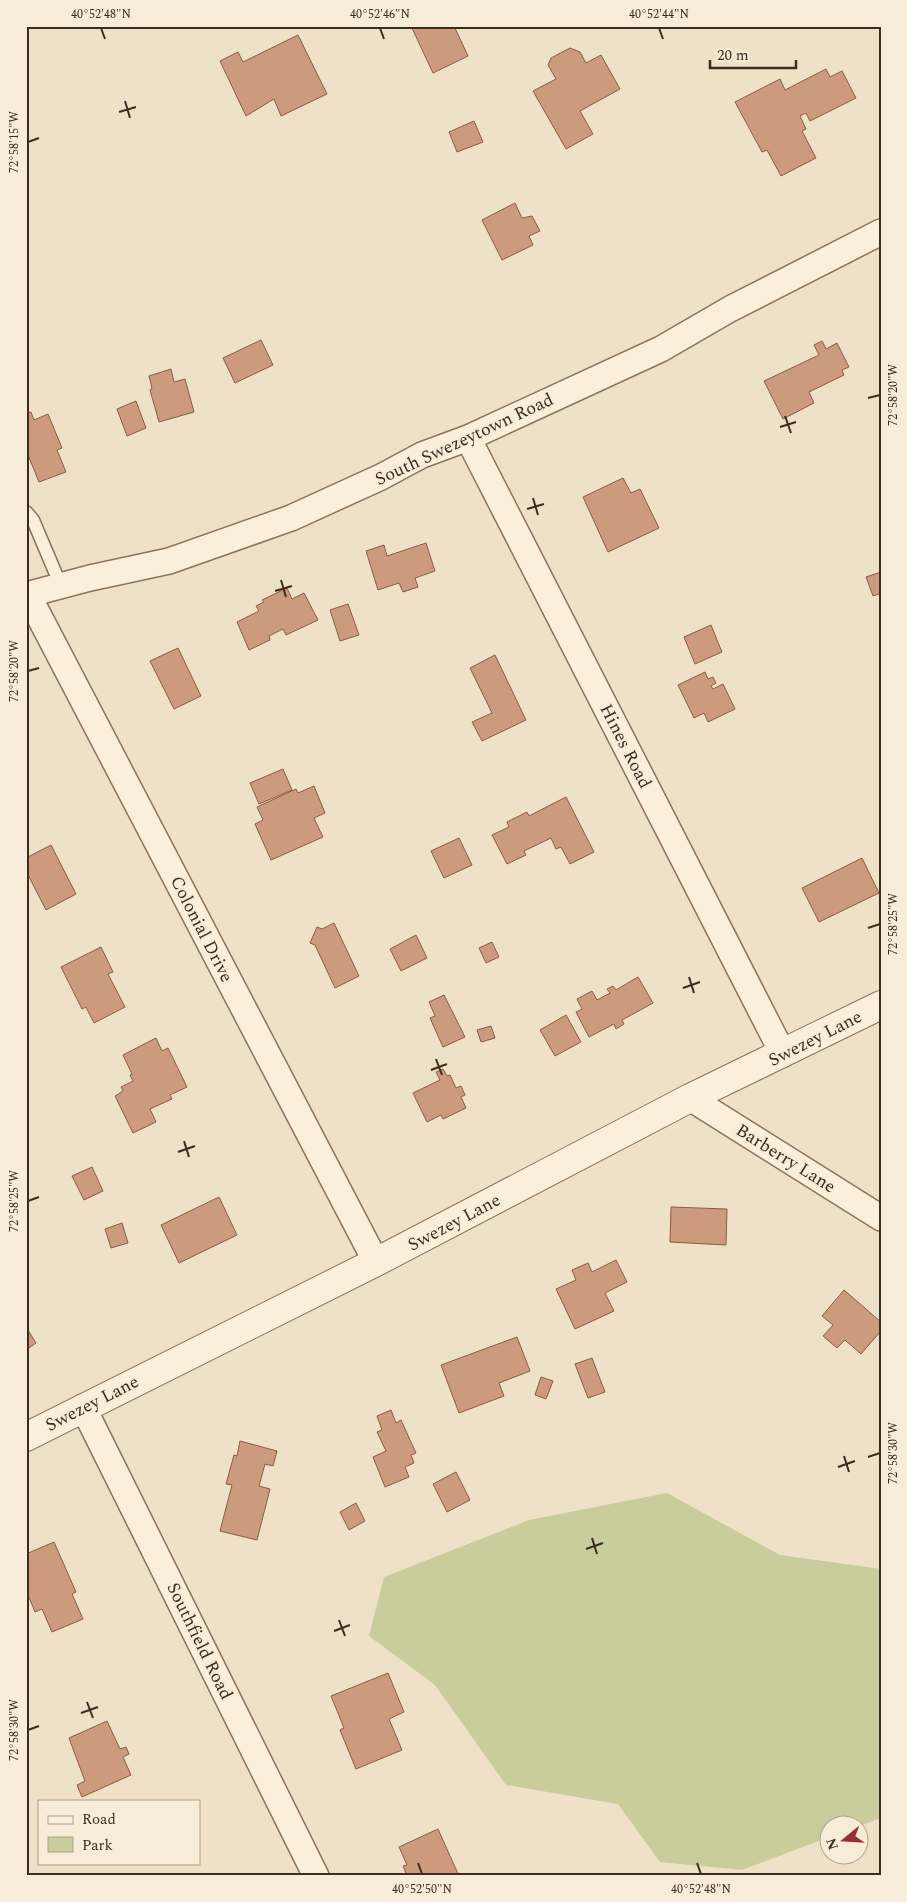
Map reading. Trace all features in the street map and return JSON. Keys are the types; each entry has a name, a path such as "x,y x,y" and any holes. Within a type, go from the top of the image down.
{"street":[{"name":"South Swezeytown Road","path":"27,595 168,561 291,518 381,477 422,455 468,438 661,348 730,309 881,232"},
{"name":"Hines Road","path":"468,438 783,1054"},
{"name":"Colonial Drive","path":"27,595 376,1262"},
{"name":"Swezey Lane","path":"26,1437 376,1262 690,1098 881,1005"},
{"name":"Barberry Lane","path":"690,1098 881,1218"},
{"name":"Southfield Road","path":"83,1407 316,1876"}],"lane":[{"path":"26,512 32,520 61,586"}],"green space":[{"path":"667,1493 780,1555 881,1569 881,1818 870,1822 870,1814 820,1814 820,1840 742,1870 660,1862 618,1804 506,1785 435,1685 369,1636 384,1577 529,1520"}],"building":[{"path":"411,26 454,26 468,56 433,73"},
{"path":"298,35 327,94 281,116 274,99 246,116 220,61 238,52 243,62"},
{"path":"570,48 580,52 586,63 601,55 620,89 580,111 593,134 566,149 533,91 556,79 548,65 551,58"},
{"path":"826,69 830,77 842,71 856,98 810,121 806,113 800,116 806,129 802,131 816,158 781,176 767,150 762,152 735,102 780,79 785,90"},
{"path":"474,121 483,142 457,152 449,132"},
{"path":"515,203 522,218 532,216 540,231 529,236 533,245 502,260 482,220"},
{"path":"261,340 273,365 235,383 223,358"},
{"path":"822,341 826,349 837,343 849,367 842,370 844,375 809,392 814,403 783,419 764,381 819,355 814,345"},
{"path":"171,369 174,382 185,379 194,412 159,422 150,390 152,388 149,376"},
{"path":"136,401 146,428 127,436 117,409"},
{"path":"31,412 34,420 48,414 62,448 57,450 66,472 39,482 26,450 26,413"},
{"path":"623,478 631,493 640,489 659,528 608,552 583,497"},
{"path":"426,543 435,571 415,578 418,587 403,592 399,583 378,590 366,551 384,545 387,556"},
{"path":"881,572 881,593 873,596 866,577"},
{"path":"287,588 292,599 304,593 318,620 286,635 283,629 269,636 270,640 249,650 237,622 259,611 256,606 264,602 262,600"},
{"path":"348,604 359,635 340,641 330,610"},
{"path":"711,625 722,652 695,664 684,637"},
{"path":"178,648 201,696 174,709 150,661"},
{"path":"495,655 526,720 482,741 472,722 492,713 470,668"},
{"path":"705,672 708,679 713,677 716,683 711,686 713,689 723,684 735,709 708,722 704,713 694,718 678,685"},
{"path":"283,769 292,790 259,804 250,783"},
{"path":"314,786 325,813 314,818 323,837 271,860 255,824 263,820 257,807 296,789 298,793"},
{"path":"566,797 594,852 570,864 561,847 556,849 551,838 524,851 526,855 507,864 492,835 509,827 507,822 527,812 529,816"},
{"path":"459,838 472,865 444,878 431,851"},
{"path":"51,845 76,894 46,910 26,871 26,858"},
{"path":"862,858 879,893 819,922 802,888"},
{"path":"334,923 359,976 335,988 315,945 310,943 317,927 322,929"},
{"path":"416,935 427,958 401,971 390,949"},
{"path":"492,942 499,957 486,963 479,948"},
{"path":"101,947 113,972 108,974 125,1007 94,1023 86,1007 82,1009 61,967"},
{"path":"638,977 653,1003 622,1020 624,1024 616,1029 614,1024 589,1037 576,1012 582,1009 577,999 592,991 597,1000 610,993 607,989 613,986 616,990"},
{"path":"444,995 465,1037 443,1047 430,1018 435,1016 429,1002"},
{"path":"566,1015 581,1042 555,1056 540,1030"},
{"path":"491,1026 495,1038 481,1042 477,1030"},
{"path":"156,1038 162,1051 168,1048 187,1087 170,1095 172,1099 150,1109 156,1122 133,1133 115,1096 123,1091 121,1087 133,1081 130,1075 132,1074 123,1055"},
{"path":"443,1069 447,1076 450,1075 456,1088 461,1086 465,1095 461,1097 466,1108 443,1119 441,1115 427,1122 413,1093 440,1080 436,1072"},
{"path":"92,1167 103,1191 84,1200 72,1176"},
{"path":"219,1197 237,1235 179,1263 161,1225"},
{"path":"671,1207 727,1209 726,1245 670,1242"},
{"path":"122,1223 128,1243 111,1248 105,1229"},
{"path":"616,1260 627,1282 605,1293 614,1311 575,1329 556,1289 576,1280 572,1270 588,1263 592,1272"},
{"path":"844,1290 881,1322 881,1331 861,1354 845,1340 837,1348 823,1336 833,1325 822,1316"},
{"path":"26,1327 36,1343 26,1350"},
{"path":"517,1337 530,1371 499,1383 504,1396 459,1413 441,1365"},
{"path":"592,1358 605,1392 588,1398 575,1364"},
{"path":"541,1377 553,1381 546,1399 535,1395"},
{"path":"391,1410 396,1423 401,1420 416,1453 411,1455 414,1463 405,1467 409,1477 385,1487 373,1457 386,1451 377,1432 382,1430 377,1416"},
{"path":"240,1441 277,1451 273,1466 265,1464 259,1486 270,1489 257,1540 220,1531 232,1485 226,1484 234,1455 237,1456"},
{"path":"456,1472 470,1500 447,1512 433,1484"},
{"path":"356,1503 365,1521 349,1530 340,1512"},
{"path":"54,1542 76,1592 72,1594 83,1619 52,1632 42,1609 35,1612 26,1590 26,1554"},
{"path":"388,1673 404,1712 389,1719 402,1750 356,1769 340,1730 344,1728 331,1696"},
{"path":"107,1721 120,1749 126,1747 129,1754 123,1757 131,1775 82,1797 77,1785 85,1781 69,1738"},
{"path":"438,1829 459,1876 407,1876 403,1866 407,1865 399,1847"}]}
